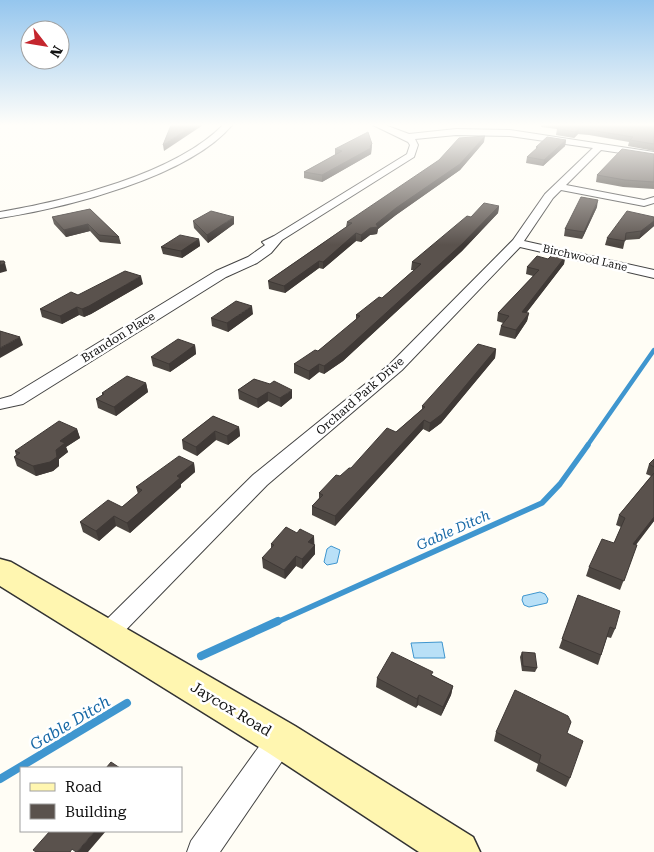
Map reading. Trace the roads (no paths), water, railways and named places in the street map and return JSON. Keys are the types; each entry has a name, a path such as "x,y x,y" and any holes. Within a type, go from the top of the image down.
{"street":[{"path":"0,215 78,199 126,182 165,165"},
{"name":"Brandon Place","path":"0,418 9,412 8,402 220,274 235,270 261,255 278,238 396,165"},
{"name":"Orchard Park Drive","path":"107,634 260,480 396,367 517,243 543,203 581,165"},
{"path":"558,187 649,201 645,206 654,210"},
{"path":"0,210 18,211"},
{"name":"Birchwood Lane","path":"517,243 654,274"},
{"name":"Jaycox Road","path":"0,571 281,740 458,852"},
{"path":"202,852 281,740"}],"water":[{"path":"331,546 340,550 337,563 327,565 324,562 327,549"},
{"path":"540,592 545,594 548,599 547,603 529,607 524,605 523,596"},
{"path":"442,642 445,658 414,658 411,643"}],"waterway":[{"name":"Gable Ditch","path":"587,446 654,350"},
{"name":"Gable Ditch","path":"275,623 542,503 560,484 588,445"},
{"name":"Gable Ditch","path":"201,656 278,621"},
{"name":"Gable Ditch","path":"20,767 127,703"},
{"name":"Gable Ditch","path":"0,779 20,767"}]}
